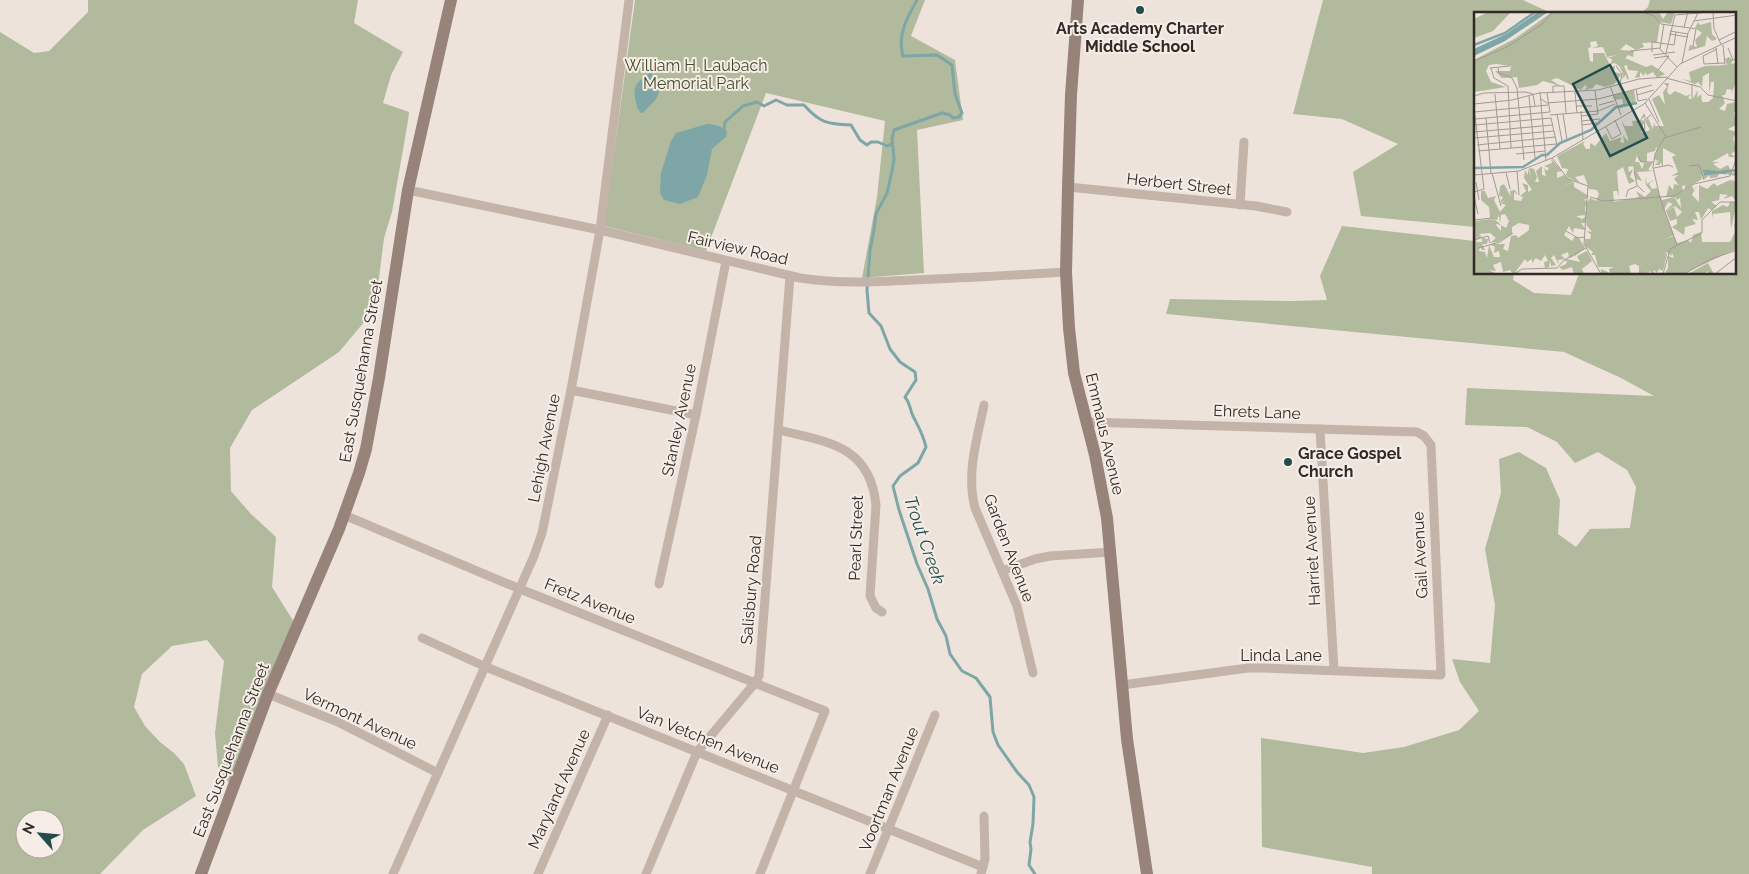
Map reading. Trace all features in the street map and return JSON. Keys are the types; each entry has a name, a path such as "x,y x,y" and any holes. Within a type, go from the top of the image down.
{"main road":[{"name":"East Susquehanna Street","path":"201,874 268,694 344,516 366,450 408,190 451,0"},
{"name":"Emmaus Avenue","path":"1078,0 1071,95 1066,272 1070,343 1074,372 1105,503 1127,739 1147,874"}],"street":[{"name":"Lehigh Avenue","path":"393,874 486,667 542,533 571,390 600,230 629,0"},
{"path":"1240,205 1244,142"},
{"name":"Herbert Street","path":"1068,187 1240,205 1287,212"},
{"name":"Fairview Road","path":"408,190 600,230 790,276 828,282 872,282 1066,272"},
{"name":"Stanley Avenue","path":"659,584 696,415 726,261"},
{"name":"Salisbury Road","path":"646,874 697,752 759,676 790,276"},
{"path":"571,390 696,415"},
{"name":"Garden Avenue","path":"984,405 971,475 971,488 975,508 1017,606 1033,673"},
{"name":"Ehrets Lane","path":"1087,422 1416,432 1424,436"},
{"name":"Harriet Avenue","path":"1320,429 1334,670"},
{"name":"Pearl Street","path":"779,430 839,446 851,454 872,482 876,505 870,596 876,608 882,612"},
{"name":"Gail Avenue","path":"1424,436 1430,445 1441,674"},
{"name":"Fretz Avenue","path":"344,516 520,589 825,711 793,791"},
{"path":"1002,571 1035,559 1050,556 1110,552"},
{"name":"Van Vetchen Avenue","path":"422,638 486,667 888,829 982,871"},
{"name":"Linda Lane","path":"1122,685 1248,668 1441,674"},
{"name":"Vermont Avenue","path":"268,694 338,722 438,773"},
{"name":"Maryland Avenue","path":"538,874 608,715"},
{"name":"Voortman Avenue","path":"870,874 935,715"},
{"path":"760,874 793,791"},
{"path":"982,871 985,859 984,816"}],"green space":[{"path":"88,0 358,0 354,23 403,52 391,75 383,103 409,112 392,212 384,238 375,309 339,352 252,410 230,448 231,491 250,513 276,537 272,587 297,627 232,787 218,767 215,733 224,661 207,640 172,646 142,674 134,707 145,726 184,764 196,796 143,830 100,874 0,874 0,32 34,53 49,51 88,12"},
{"name":"William H. Laubach Memorial Park","path":"635,0 925,0 911,36 955,60 963,120 917,130 924,273 862,278 877,197 885,121 766,93 706,251 604,226"},
{"path":"1323,0 1523,0 1549,12 1474,12 1474,227 1361,216 1353,172 1398,144 1342,119 1293,114"},
{"path":"1650,0 1749,0 1749,874 1372,874 1372,867 1262,847 1261,738 1363,753 1404,747 1459,730 1479,711 1460,682 1452,659 1490,663 1495,605 1485,549 1501,493 1499,459 1519,452 1546,468 1560,500 1558,534 1576,547 1590,529 1630,528 1636,487 1627,470 1598,452 1575,463 1557,442 1527,427 1465,425 1467,388 1654,396 1621,378 1564,352 1166,314 1170,299 1327,300 1320,276 1342,226 1474,241 1474,275 1514,275 1513,280 1534,293 1571,295 1579,275 1736,275 1736,12 1642,12 1648,7"}],"water":[{"path":"651,72 659,92 656,99 641,113 637,105 635,87"},
{"path":"713,124 727,131 726,137 712,149 707,175 698,197 680,204 664,200 660,193 661,173 671,141 676,133"}],"waterway":[{"name":"Trout Creek","path":"917,0 902,34 901,48 903,56 937,55 952,65 955,94 962,113 959,117 953,118 942,113 894,130 892,139 894,159 892,171 887,193 876,214 870,251 867,290 869,313 881,326 890,349 900,362 915,372 916,380 905,397 926,447 918,463 900,476 893,486 917,564 928,589 937,619 946,636 950,654 962,671 976,678 990,697 993,732 998,745 1017,772 1029,785 1034,797 1029,865 1035,874"},
{"path":"724,129 725,122 743,106 757,102 764,106 776,100 787,105 804,105 815,116 824,121 851,125 860,140 867,145 871,142 878,142 887,146 892,144"}],"place":[{"name":"Arts Academy Charter Middle School","path":"1140,10"},
{"name":"Grace Gospel Church","path":"1288,462"}]}
